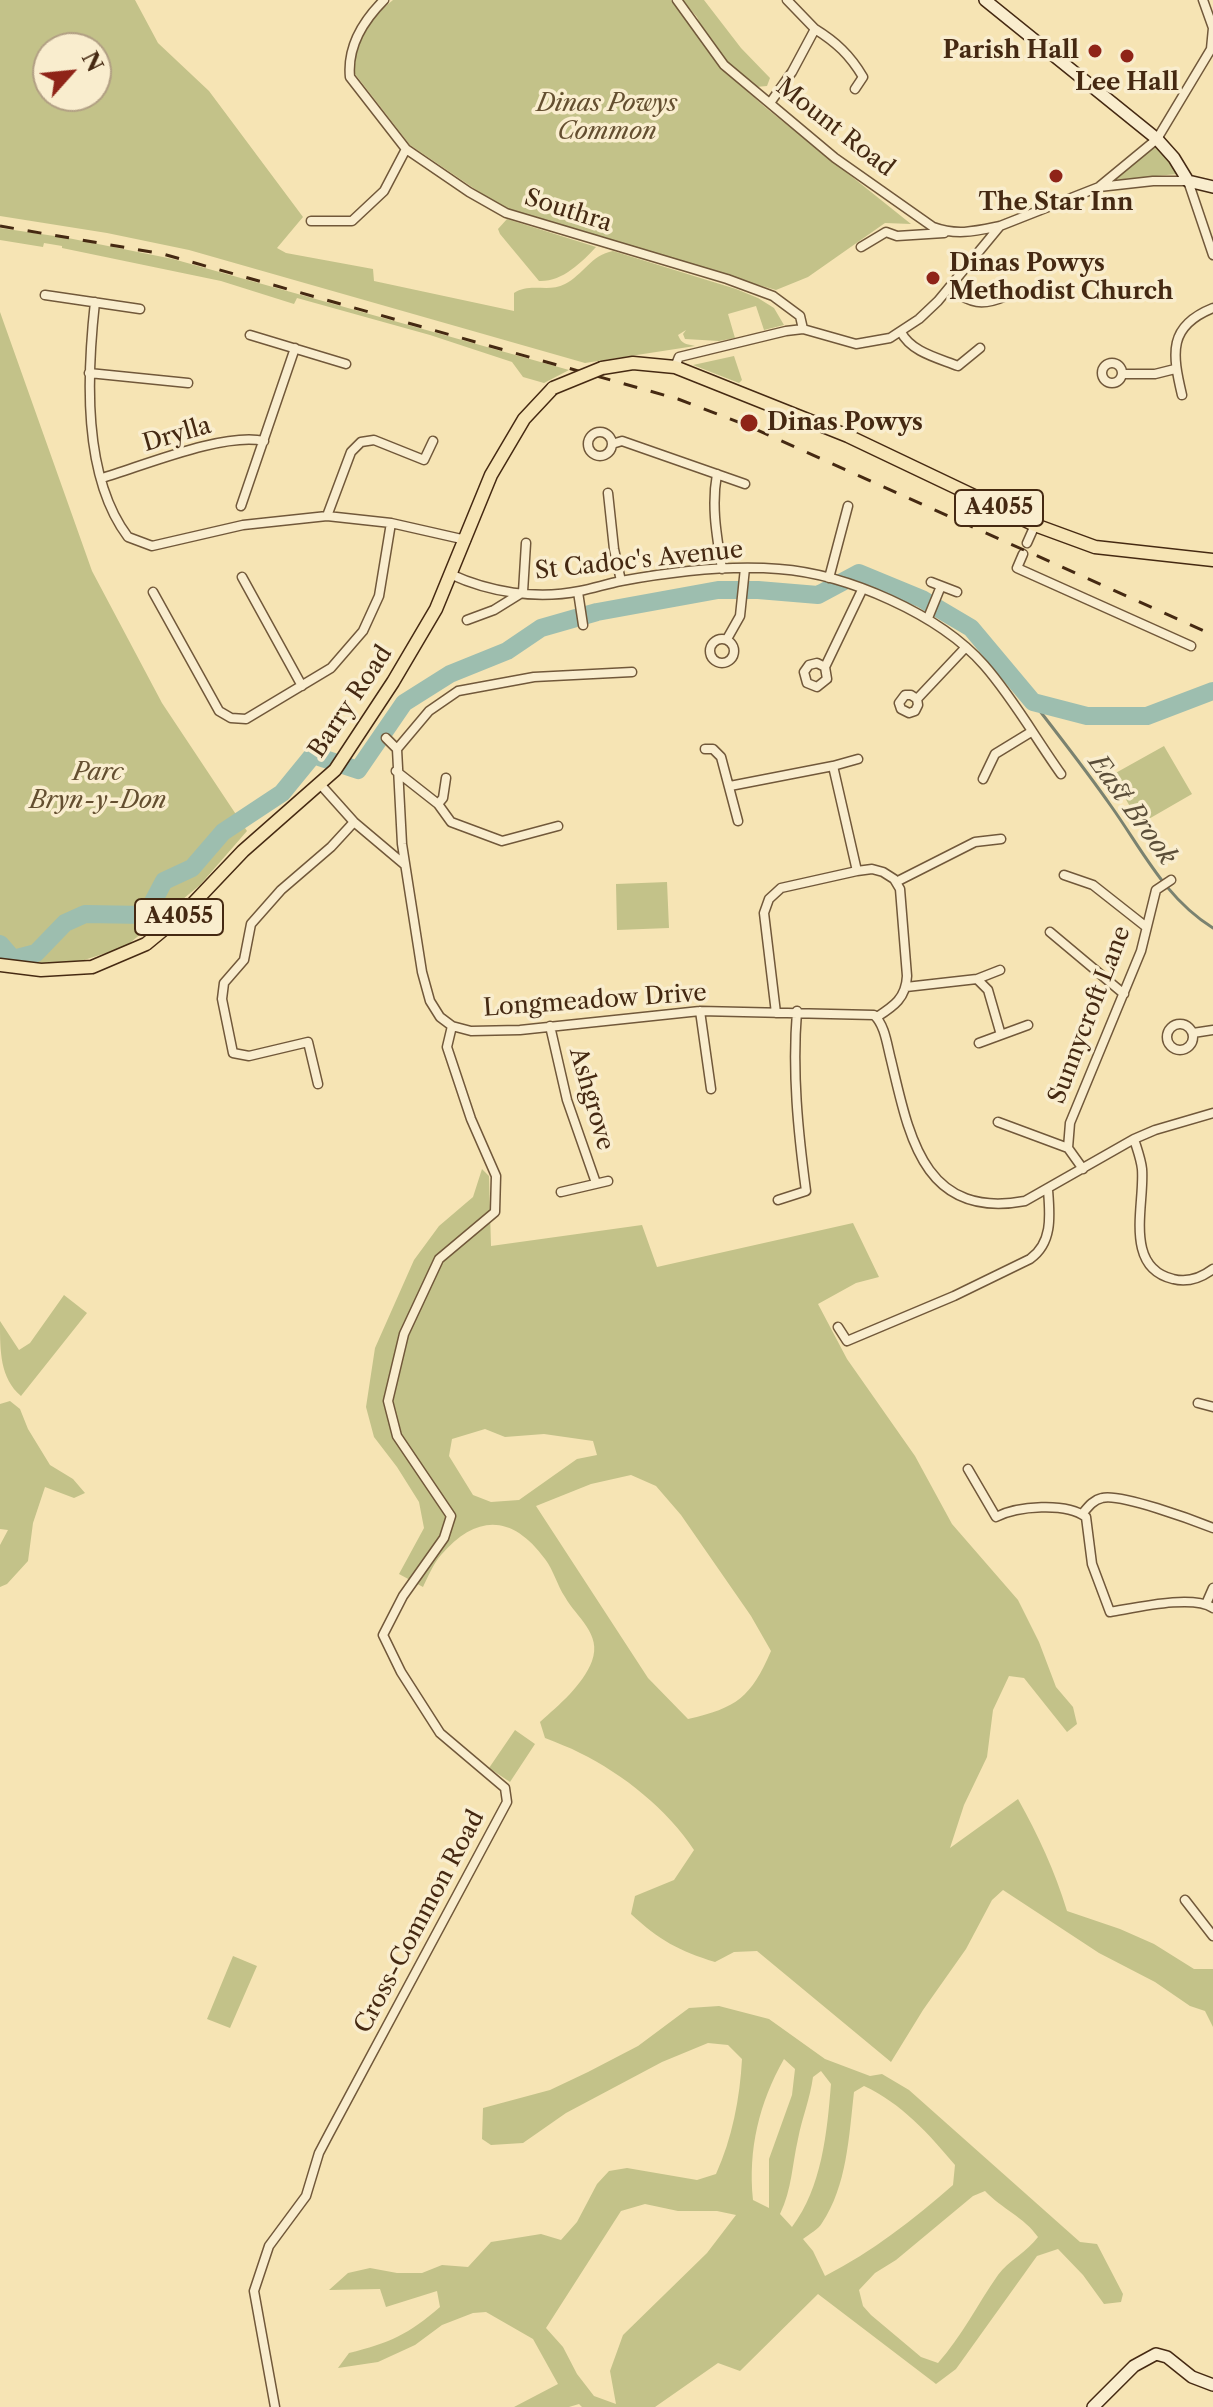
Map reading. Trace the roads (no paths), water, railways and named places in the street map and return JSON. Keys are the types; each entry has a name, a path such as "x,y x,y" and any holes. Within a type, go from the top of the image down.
{"main road":[{"name":"Barry Road","path":"0,965 41,970 92,967 146,944 186,911 243,851 320,784 344,758 436,609 491,475 524,419 553,388 602,368 633,363 675,367"},
{"name":"A4055","path":"675,367 848,436 1035,525 1095,547 1213,560"}],"street":[{"name":"Southra","path":"384,0 360,30 351,48 350,77 406,149 506,213 727,279 773,296 800,316 803,329"},
{"name":"Mount Road","path":"677,0 724,65 835,158 933,227 950,233"},
{"path":"787,0 815,29 833,40 852,59 863,77 855,89"},
{"path":"985,0 1157,139 1174,158 1188,181 1213,255"},
{"path":"1099,187 1157,139 1211,49 1213,28 1203,0"},
{"path":"770,103 792,72 815,29"},
{"path":"311,221 352,221 384,191 406,149"},
{"path":"861,247 886,232 897,236 965,233 1000,226 1099,187 1153,181 1188,181 1213,187"},
{"path":"675,367 679,357 786,331 803,329 856,344 890,338 919,319 949,289 1000,226"},
{"path":"949,289 963,298 987,304 1006,296"},
{"path":"45,295 140,309"},
{"path":"95,302 89,373 91,427 102,478 128,537 146,546 266,521 327,516 391,523 466,540"},
{"path":"1182,395 1175,369 1177,336 1188,321 1213,308"},
{"path":"901,332 906,341 926,353 958,366 980,348"},
{"path":"250,335 346,364"},
{"path":"241,506 295,348"},
{"path":"1122,374 1155,374 1175,369"},
{"path":"89,373 188,383"},
{"name":"Drylla","path":"102,478 211,445 246,439 264,441"},
{"path":"327,516 356,445 365,440 374,440 424,460 433,441"},
{"path":"612,444 622,441 745,484"},
{"path":"717,474 713,494 714,517 722,569"},
{"path":"608,493 621,581"},
{"path":"829,578 848,506"},
{"path":"153,592 214,703 227,717 246,719 334,666 367,623 382,584 391,523"},
{"path":"1027,543 1035,525"},
{"path":"523,592 526,543"},
{"path":"1023,554 1017,568 1191,646"},
{"path":"727,639 740,616 745,568"},
{"name":"St Cadoc's Avenue","path":"450,574 487,588 547,595 578,592 621,581 722,569 779,569 829,578 930,614 985,666 1061,774"},
{"path":"242,577 302,686"},
{"path":"931,582 957,592"},
{"path":"930,614 941,586"},
{"path":"825,667 862,590"},
{"name":"St Cadoc's Avenue","path":"467,620 494,610 523,592"},
{"path":"578,592 583,625"},
{"path":"917,699 966,647"},
{"path":"452,1026 435,1010 426,988 405,865 396,771 397,749 429,711 458,691 534,677 632,672"},
{"path":"983,779 995,754 1031,732"},
{"path":"386,738 397,749"},
{"path":"705,749 713,749 720,754 738,821"},
{"path":"730,786 858,759"},
{"path":"833,766 857,871"},
{"path":"396,771 438,804 451,822 502,841 558,826"},
{"path":"438,804 443,798 446,778"},
{"path":"320,784 354,822 405,865"},
{"path":"318,1084 308,1042 249,1056 233,1053 222,999 224,983 244,960 251,924 261,911 354,822"},
{"path":"896,882 975,842 1001,839"},
{"path":"776,1013 764,913 769,899 781,888 872,869 883,872 896,882 901,898 906,987 895,1004 877,1017 912,1142 920,1158 937,1178 959,1194 982,1202 1012,1204 1025,1201 1134,1139 1213,1113"},
{"path":"1064,875 1093,885 1145,926"},
{"name":"Sunnycroft Lane","path":"1068,1148 1070,1123 1141,951 1156,890 1171,880"},
{"path":"1050,932 1124,994"},
{"path":"906,987 977,979 1000,970"},
{"path":"977,979 988,990 1001,1035"},
{"path":"700,1011 711,1089"},
{"name":"Longmeadow Drive","path":"452,1026 471,1031 700,1011 797,1011 877,1017"},
{"path":"778,1200 806,1191 797,1122 794,1050 797,1011"},
{"path":"979,1043 1028,1025"},
{"name":"Cross-Common Road","path":"275,2407 254,2291 269,2246 306,2196 319,2153 507,1802 505,1788 440,1733 401,1672 383,1635 403,1596 444,1538 451,1516 397,1436 388,1401 404,1334 439,1259 495,1212 496,1176 454,1073 447,1047 452,1026"},
{"name":"Ashgrove","path":"550,1026 567,1100 596,1183"},
{"path":"1193,1033 1213,1030"},
{"path":"998,1122 1068,1148 1083,1169"},
{"path":"1134,1139 1142,1168 1139,1233 1144,1256 1158,1272 1174,1279 1191,1280 1213,1269"},
{"name":"Ashgrove","path":"561,1192 608,1181"},
{"path":"838,1327 847,1341 954,1296 1030,1259 1039,1252 1047,1237 1048,1190"},
{"path":"1198,1403 1213,1407"},
{"path":"968,1469 996,1517 1025,1508 1083,1513 1088,1521 1092,1564 1110,1612 1186,1602 1210,1606 1213,1588"},
{"path":"1083,1513 1095,1500 1109,1497 1171,1512 1213,1528"},
{"path":"1185,1900 1213,1936"},
{"path":"1093,2407 1134,2366 1156,2354 1167,2357 1192,2377 1213,2385"}],"waterway":[{"path":"0,944 13,959 36,953 65,923 85,914 146,915 164,881 192,868 223,832 282,793 313,755 358,770 404,703 450,674 507,651 541,628 597,612 718,590 818,595 859,573 922,599 971,628 1033,702 1087,716 1147,716 1213,691"},
{"name":"East Brook","path":"1033,702 1168,888 1181,903 1213,928"}],"railway":[{"path":"0,226 163,254 678,399 746,425 1213,635"}],"place":[{"name":"Parish Hall","path":"1095,51"},
{"name":"Lee Hall","path":"1127,56"},
{"name":"The Star Inn","path":"1056,176"},
{"name":"Dinas Powys Methodist Church","path":"933,278"},
{"name":"Dinas Powys","path":"749,423"}],"park label":[{"name":"Dinas Powys Common","path":"607,118"},
{"name":"Parc Bryn-y-Don","path":"98,787"}]}
